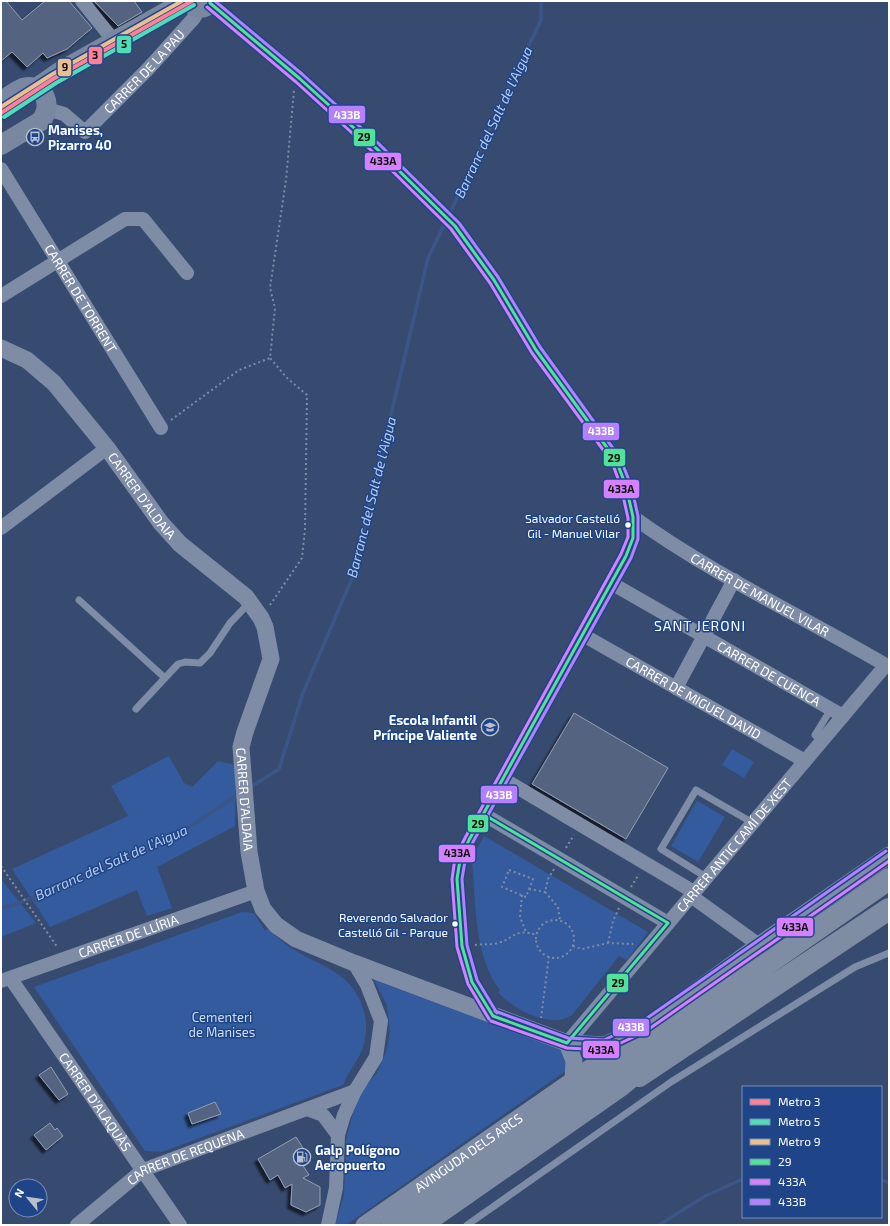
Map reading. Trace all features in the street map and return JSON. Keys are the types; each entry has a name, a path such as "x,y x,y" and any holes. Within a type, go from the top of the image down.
{"highway":[{"path":"392,1225 889,879"},
{"path":"620,1086 639,1068 889,895"},
{"path":"421,1225 620,1086 644,1073 889,909"}],"main road":[{"path":"1,101 24,88 36,88 61,70 114,41 199,3"},
{"path":"1,145 41,121 45,115 47,100 36,88"}],"street":[{"path":"82,1 114,41"},
{"path":"199,3 299,78 427,197 455,226 494,280 536,350 616,460 626,486 633,517 633,538 626,556 483,814 460,860 456,879 462,946 472,982 493,1016"},
{"name":"CARRER DE LA PAU","path":"47,109 64,114 85,132 148,69 194,18 199,3"},
{"name":"CARRER DE TORRENT","path":"1,169 161,428"},
{"path":"1,296 125,219 143,219 187,273"},
{"name":"CARRER D’ALDAIA","path":"1,348 27,360 54,383 107,448 166,529 180,544 250,602 265,626 270,660 241,747 249,852 256,890 263,909 276,925 296,939 354,963 567,1043 605,1045 643,1027"},
{"path":"1,528 107,448"},
{"name":"CARRER DE MANUEL VILAR","path":"633,517 651,530 734,580 887,666"},
{"path":"676,688 734,580"},
{"name":"CARRER DE CUENCA","path":"611,583 837,712"},
{"name":"CARRER DE MIGUEL DAVID","path":"583,635 805,761"},
{"name":"CARRER ANTIC CAMÍ DE XEST","path":"567,1043 822,741 837,712 887,666"},
{"path":"503,779 692,894 759,945"},
{"path":"483,814 668,923"},
{"path":"643,1027 889,855"},
{"name":"CARRER DE LLÍRIA","path":"6,980 256,890"},
{"path":"328,1225 336,1188 338,1135 344,1115 355,1092 376,1057 381,1021 367,985 354,963"},
{"name":"CARRER D’ALAQUÀS","path":"6,980 143,1170 180,1225"},
{"name":"AVINGUDA DELS ARCS","path":"364,1225 573,1080 643,1027"},
{"path":"567,1043 574,1061 573,1080"},
{"name":"CARRER DE REQUENA","path":"77,1225 143,1170 355,1092"},
{"path":"307,1109 323,1115 338,1135"}],"lane":[{"path":"79,600 165,678"},
{"path":"136,708 178,664 185,662 200,663 210,654 230,623 250,602"},
{"path":"706,878 661,849 696,790 753,823"},
{"path":"467,1225 671,1082 855,967 889,953"}],"path":[{"path":"261,618 302,558 305,529 307,395 287,378 270,358 275,308 270,288 286,180 294,91 299,78"},
{"path":"161,428 239,370 270,358"},
{"path":"1,866 49,933"},
{"path":"509,870 533,879 526,897 522,895 502,887 509,870"},
{"path":"529,890 545,892"},
{"path":"522,895 520,917 526,932"},
{"path":"560,921 570,928 573,934 572,946 564,955 558,957 549,956 542,952 538,947 536,935 548,922 560,921"},
{"path":"462,946 498,943 512,934 526,932 536,935"},
{"path":"572,946 582,949 608,943 634,944 645,950"},
{"path":"538,1033 549,956"}],"green space":[{"path":"732,749 754,762 744,778 722,765"},
{"path":"169,756 184,783 192,787 218,761 235,765 235,826 157,867 172,908 147,916 137,890 50,927 12,869 128,816 111,786"},
{"path":"697,801 725,817 698,862 671,846"},
{"path":"484,836 648,932 627,960 619,956 572,1015 563,1019 554,1020 532,1016 513,1005 498,992 500,990 491,977 485,962 476,912 472,862 473,856"},
{"path":"1,879 36,923 1,937"},
{"name":"Cementeri de Manises","path":"242,912 254,913 265,931 267,928 288,946 332,970 350,985 358,995 365,1017 366,1035 362,1049 343,1085 162,1152 145,1151 34,987"},
{"path":"374,980 562,1050 567,1070 346,1225 335,1225 344,1195 346,1140 353,1113 363,1089 377,1073 386,1052 390,1033 387,1005"}],"building":[{"path":"1,1 6,1 22,20 45,1 69,1 92,28 67,49 47,58 43,53 27,67 12,52 1,61"},
{"path":"94,1 134,1 142,12 118,26"},
{"path":"574,713 668,768 626,839 532,784"},
{"path":"51,1067 68,1094 59,1100 39,1075"},
{"path":"215,1102 221,1114 192,1124 188,1113"},
{"path":"50,1123 55,1130 57,1128 63,1136 46,1150 34,1135"},
{"path":"296,1137 303,1148 295,1153 309,1175 303,1178 320,1187 320,1205 306,1212 291,1205 292,1184 285,1188 278,1175 270,1180 258,1159"}],"waterway":[{"name":"Barranc del Salt de l'Aigua","path":"449,215 541,20 541,1"},
{"name":"Barranc del Salt de l'Aigua","path":"249,788 279,769 303,693 353,576 428,258 446,221"},
{"name":"Barranc del Salt de l'Aigua","path":"1,908 17,904 177,835 239,794"},
{"path":"659,1225 705,1196 742,1179"},
{"path":"882,1180 889,1183"}],"metro line":[{"name":"9","path":"1,107 51,75 182,1"},
{"name":"3","path":"1,113 53,79 192,1"},
{"name":"5","path":"4,117 56,83 194,5"}],"transit line":[{"name":"433B","path":"215,1 302,74 379,144 459,223 498,277 540,347 620,458 631,485 638,516 638,539 631,558 473,842 465,861 462,879 467,945 477,980 497,1013"},
{"name":"29","path":"210,3 299,78 376,148 455,226 494,280 536,350 616,460 626,486 633,517 633,538 626,556 469,840 460,860 457,879 462,946 472,982 493,1016"},
{"name":"433A","path":"207,7 296,82 373,152 451,229 490,283 532,353 612,462 621,487 628,518 628,537 621,554 455,858 452,879 457,947 468,984 489,1019"},
{"name":"29","path":"483,814 668,923"},
{"name":"433B","path":"495,1011 568,1038 604,1040 640,1023 886,851"},
{"name":"433A","path":"491,1021 567,1048 606,1050 646,1031 889,861"},
{"name":"29","path":"567,1043 668,923"},
{"name":"29","path":"493,1016 567,1043"}],"place":[{"name":"Manises, Pizarro 40","path":"35,137"},
{"name":"Salvador Castelló Gil - Manuel Vilar","path":"628,525"},
{"name":"Escola Infantil Príncipe Valiente","path":"490,727"},
{"name":"Reverendo Salvador Castelló Gil - Parque","path":"455,924"},
{"name":"Galp Polígono Aeropuerto","path":"302,1157"}],"district":[{"name":"SANT JERONI","path":"700,625"}]}
